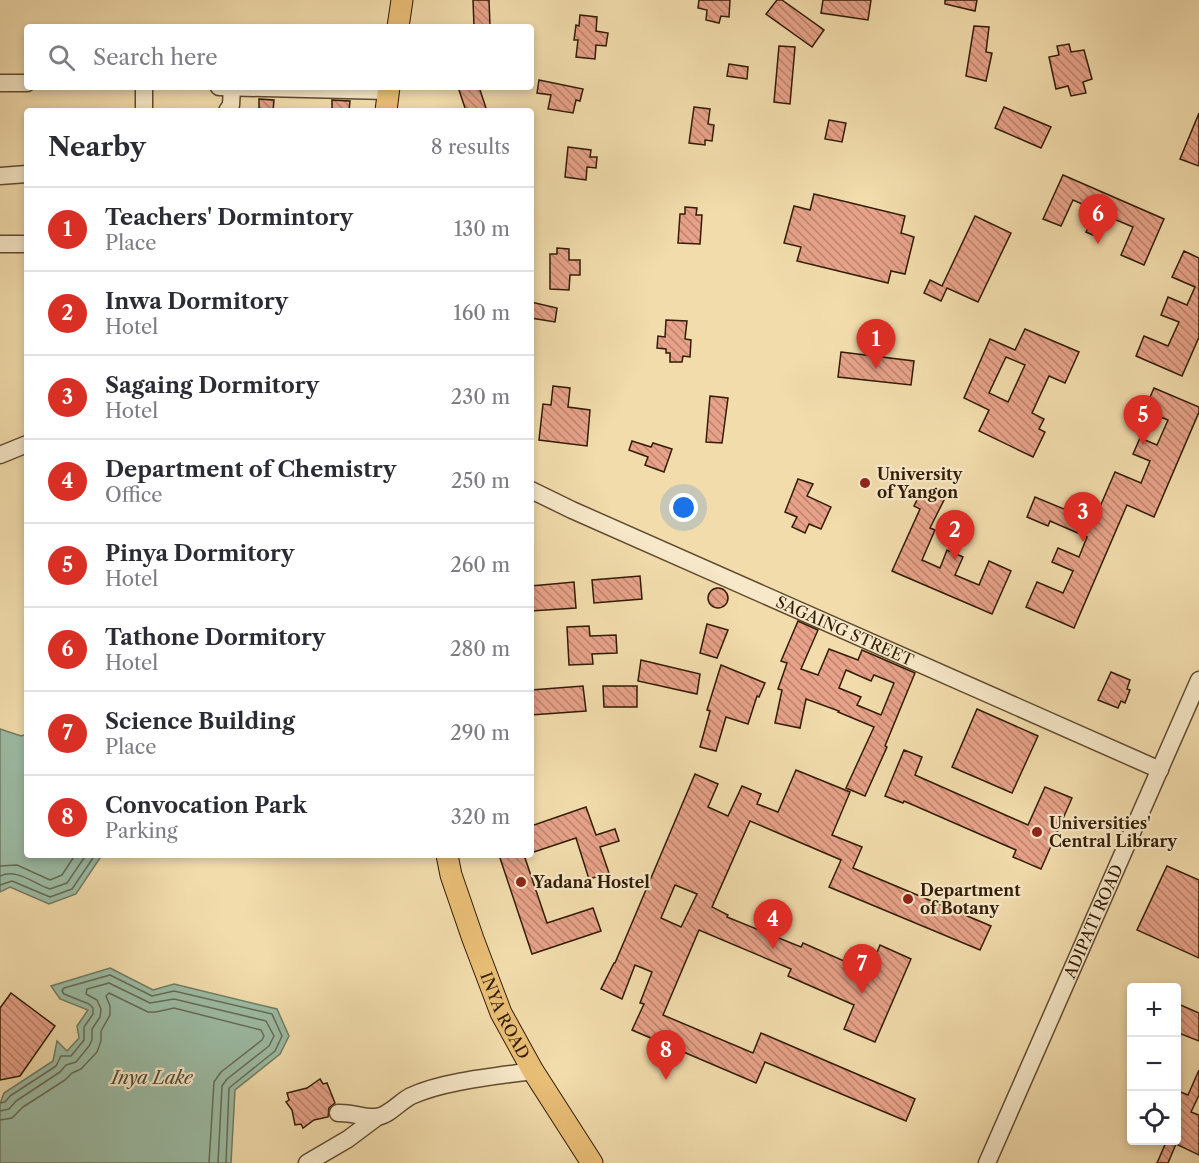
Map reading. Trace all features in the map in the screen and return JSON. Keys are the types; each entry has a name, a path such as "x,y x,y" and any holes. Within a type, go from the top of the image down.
{"main road":[{"path":"398,24 402,0"},
{"name":"INYA ROAD","path":"448,858 451,875 473,939 501,1013 533,1071 592,1163"}],"street":[{"path":"0,83 24,83"},
{"path":"144,90 144,108"},
{"path":"228,108 231,105 232,90"},
{"path":"240,90 240,108"},
{"path":"277,90 388,96"},
{"path":"0,176 24,174"},
{"path":"0,244 24,244"},
{"path":"0,455 24,445"},
{"name":"SAGAING STREET","path":"534,491 1160,770"},
{"name":"ADIPATI ROAD","path":"987,1163 1199,680"},
{"path":"307,1163 348,1139 410,1097 464,1082 533,1071"},
{"path":"338,1113 376,1118"}],"water":[{"path":"0,729 24,735 24,858 100,858 76,894 49,904 10,887 0,892"},
{"name":"Inya Lake","path":"110,968 153,990 174,984 277,1009 289,1036 280,1054 235,1090 231,1163 0,1163 0,1104 4,1093 53,1061 57,1041 67,1051 79,1038 77,1026 88,1010 60,999 51,986"}],"building":[{"path":"473,0 489,0 490,24 474,24"},
{"path":"699,0 730,0 729,17 721,16 719,23 706,20 707,10 698,8"},
{"path":"777,0 782,0 824,30 812,47 766,14"},
{"path":"823,0 871,0 868,20 821,13"},
{"path":"945,0 977,0 975,11 945,4"},
{"path":"580,15 597,17 596,31 608,33 606,46 596,45 595,59 576,57 578,40 574,40"},
{"path":"974,26 989,27 986,52 992,53 986,81 966,76"},
{"path":"1069,44 1071,52 1084,50 1092,79 1083,82 1086,93 1071,96 1068,86 1056,89 1049,57 1059,55 1057,46"},
{"path":"779,46 795,47 790,104 774,102"},
{"path":"729,64 748,67 747,79 727,76"},
{"path":"539,80 583,89 580,101 576,100 573,113 548,109 551,95 537,93"},
{"path":"459,90 480,90 486,108 465,108"},
{"path":"259,99 274,100 273,108 259,108"},
{"path":"332,100 350,101 349,108 332,108"},
{"path":"694,107 710,109 708,124 714,125 712,141 705,140 705,145 689,143"},
{"path":"1004,107 1051,127 1041,148 995,128"},
{"path":"1199,113 1199,166 1180,159"},
{"path":"829,120 846,123 842,142 825,139"},
{"path":"568,147 591,150 590,157 597,157 596,168 587,167 586,180 565,177"},
{"path":"1063,175 1164,219 1144,265 1121,255 1133,227 1109,217 1100,238 1086,232 1096,210 1073,200 1061,226 1043,219"},
{"path":"814,194 905,216 901,233 914,237 905,274 891,271 888,283 797,261 801,247 784,243 794,206 810,210"},
{"path":"685,207 697,208 696,215 702,215 700,244 678,243 680,214 685,214"},
{"path":"975,216 1011,233 978,302 947,288 941,301 924,293 930,280 942,286"},
{"path":"557,248 569,249 569,260 580,260 580,275 570,275 569,290 550,289 550,254 557,254"},
{"path":"1184,251 1199,258 1199,337 1182,376 1136,356 1144,336 1168,346 1179,322 1161,315 1168,297 1187,305 1195,287 1172,277"},
{"path":"534,303 557,308 555,322 534,318"},
{"path":"666,320 687,321 685,339 691,340 690,357 683,356 682,362 670,362 670,353 666,353 666,349 657,348 658,336 665,337"},
{"path":"1025,329 1079,352 1065,383 1049,376 1032,413 1044,419 1039,429 1045,432 1033,457 979,431 989,410 964,398 990,339 1015,350","holes":["1006,357 1025,365 1008,402 989,393"]},
{"path":"841,352 914,361 911,385 838,377"},
{"path":"553,386 570,388 568,407 590,410 587,446 539,440 543,404 551,405"},
{"path":"1154,388 1199,407 1199,412 1154,517 1127,505 1074,628 1026,607 1037,582 1063,593 1073,571 1052,562 1058,548 1079,557 1087,537 1050,521 1048,526 1027,517 1035,497 1071,512 1076,499 1099,509 1115,472 1141,483 1150,461 1133,454 1140,438 1157,445 1168,420 1144,411"},
{"path":"710,396 728,398 722,443 706,442"},
{"path":"632,441 651,447 653,443 672,449 664,472 645,465 648,457 629,450"},
{"path":"798,479 813,484 807,496 831,507 821,529 809,524 805,533 792,527 797,517 785,512"},
{"path":"923,488 945,498 930,528 935,530 922,560 940,568 947,550 963,557 955,575 979,585 989,561 1011,571 992,614 892,571 920,509 914,506"},
{"path":"640,576 642,599 594,603 592,580"},
{"path":"574,582 576,608 534,611 534,586"},
{"path":"718,588 725,591 728,598 725,605 718,608 711,605 708,598 711,591"},
{"path":"798,621 818,630 801,669 818,675 829,649 858,660 862,650 915,673 885,746 887,747 865,796 846,788 874,727 806,699 800,728 775,723 782,690 778,689 787,663 781,661","holes":["846,670 871,681 874,675 894,683 881,715 857,705 861,697 839,688"]},
{"path":"707,624 728,630 717,658 700,653"},
{"path":"589,626 590,636 616,635 617,653 592,654 593,664 569,665 567,627"},
{"path":"641,660 700,674 697,694 638,681"},
{"path":"721,665 765,683 759,697 757,696 748,724 726,717 716,751 700,747 710,711 707,710"},
{"path":"1111,672 1130,680 1127,689 1130,690 1125,703 1121,701 1118,708 1098,700"},
{"path":"583,686 586,711 534,715 534,690"},
{"path":"603,686 637,686 637,707 604,707"},
{"path":"977,709 1038,736 1012,793 952,767"},
{"path":"904,750 922,757 915,775 1028,825 1045,787 1072,798 1041,869 1013,857 1016,850 904,801 903,803 885,796"},
{"path":"796,770 850,792 832,835 862,847 853,868 991,926 980,950 829,887 841,860 750,821 712,907 728,915 727,917 801,947 803,943 869,972 880,945 911,959 875,1042 844,1029 854,1005 788,976 791,969 699,930 663,1015 753,1053 761,1033 915,1099 906,1121 765,1062 756,1083 632,1030 644,1004 640,1003 652,972 635,965 622,999 601,989 615,963 695,774 718,784 708,807 728,816 742,786 761,794 757,804 778,812","holes":["675,885 697,894 681,927 661,918"]},
{"path":"586,807 596,835 615,829 619,841 600,847 609,873 589,879 576,838 534,852 534,825"},
{"name":"Yadana Hostel","path":"500,858 525,858 547,923 593,908 601,931 532,954"},
{"path":"1167,866 1199,880 1199,958 1137,930"},
{"path":"11,993 55,1026 20,1076 0,1080 0,1008"},
{"path":"1181,1005 1199,1013 1199,1041 1181,1034"},
{"path":"1199,1070 1199,1095 1191,1112 1199,1115 1199,1155 1178,1145 1181,1145 1181,1092 1188,1095"},
{"path":"320,1079 323,1084 327,1083 335,1103 329,1108 328,1117 314,1120 303,1128 301,1124 295,1125 292,1110 286,1102 289,1100 287,1093 307,1088"},
{"path":"1165,1145 1176,1145 1168,1163 1157,1163"}],"place":[{"name":"Tathone Dormitory","path":"1098,244"},
{"name":"Teachers' Dormintory","path":"876,369"},
{"name":"Pinya Dormitory","path":"1143,445"},
{"name":"University of Yangon","path":"865,483"},
{"name":"Sagaing Dormitory","path":"1083,542"},
{"name":"Inwa Dormitory","path":"955,560"},
{"name":"Universities' Central Library","path":"1037,832"},
{"name":"Yadana Hostel","path":"521,882"},
{"name":"Department of Botany","path":"908,899"},
{"name":"Department of Chemistry","path":"773,949"},
{"name":"Science Building","path":"862,994"},
{"name":"Convocation Park","path":"666,1080"}]}
